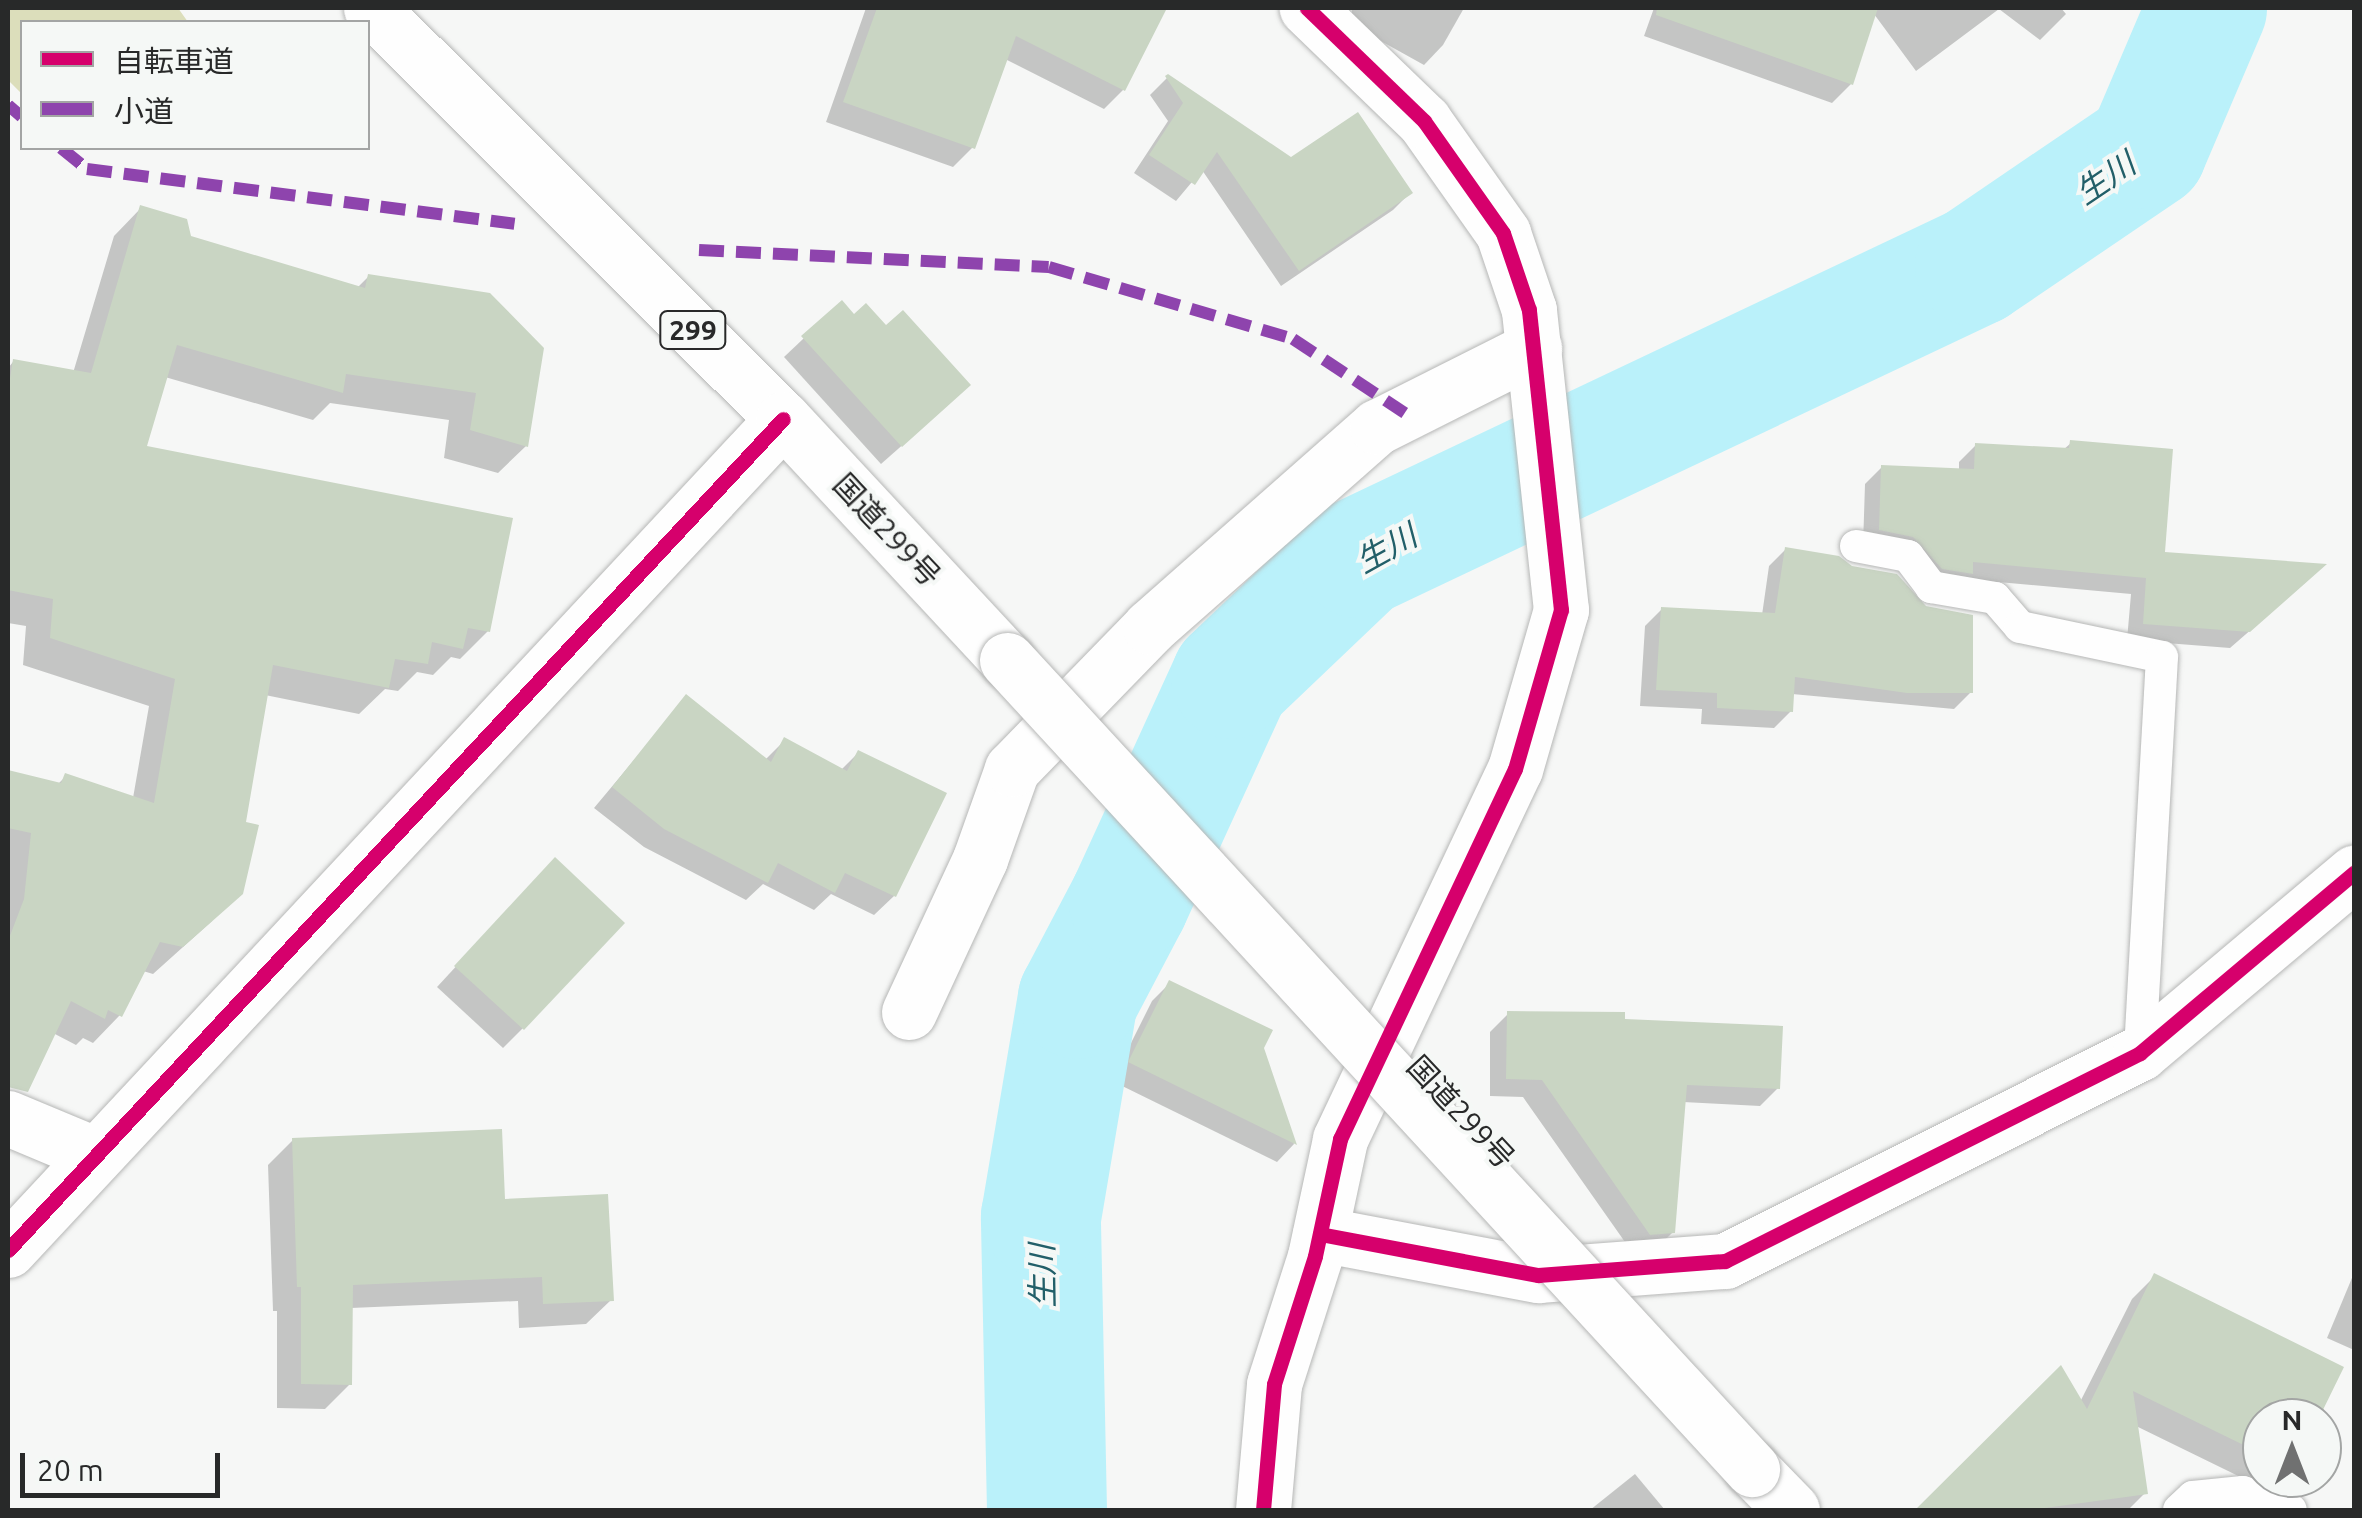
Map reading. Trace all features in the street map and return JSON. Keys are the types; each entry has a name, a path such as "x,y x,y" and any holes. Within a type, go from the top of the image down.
{"main road":[{"name":"国道299号","path":"371,8 783,419 1792,1510"},
{"path":"1263,1510 1274,1384 1320,1234 1340,1139 1514,768 1562,610 1529,310 1503,233 1424,121 1307,8"},
{"path":"909,1012 980,860 1012,768 1150,626 1377,427 1534,348"},
{"path":"8,1250 783,419"},
{"path":"1320,1234 1538,1275 1726,1261 2140,1054 2354,872"},
{"path":"8,1118 94,1154"}],"lane":[{"path":"1856,546 1908,556 1931,587 1995,598 2020,626 2162,656 2140,1054"},
{"path":"2178,1510 2193,1497 2243,1492 2291,1510"}],"green space":[{"path":"8,8 178,8 187,20 20,20 20,92 8,80"}],"building":[{"path":"877,8 1167,8 1125,91 1016,36 975,149 843,102"},
{"path":"1657,8 1878,8 1853,85 1656,15"},
{"path":"1168,74 1291,157 1358,112 1413,193 1299,271 1217,152 1195,185 1149,155 1183,103 1165,76"},
{"path":"140,205 187,219 191,236 365,288 368,274 490,293 544,348 528,447 470,430 476,393 346,374 343,393 177,345 147,446 513,518 490,632 468,628 463,649 432,642 428,664 395,659 389,688 273,665 246,822 259,825 243,894 183,947 160,942 122,1017 108,1010 105,1019 71,1001 28,1092 8,1087 8,941 24,899 31,833 8,828 8,770 61,783 65,773 154,803 175,679 50,638 53,599 8,590 8,391 13,359 91,373"},
{"path":"842,300 854,314 866,303 886,325 903,310 971,385 902,447 801,336"},
{"path":"2070,440 2173,449 2165,552 2327,564 2250,632 2143,624 2146,578 1973,562 1973,574 1942,569 1913,537 1879,530 1881,465 1974,469 1975,443 2069,448"},
{"path":"1785,547 1839,556 1852,566 1897,574 1926,606 1973,615 1973,693 1907,693 1795,677 1793,712 1717,708 1717,693 1656,690 1661,607 1775,613"},
{"path":"686,694 771,762 784,737 847,771 858,750 947,793 896,897 845,873 835,893 778,863 768,883 664,829 612,787"},
{"path":"555,857 625,923 524,1030 454,966"},
{"path":"1169,980 1273,1030 1264,1048 1297,1145 1128,1062"},
{"path":"1507,1011 1625,1012 1625,1019 1783,1026 1780,1089 1687,1085 1675,1233 1650,1235 1542,1080 1506,1079"},
{"path":"502,1129 505,1199 608,1194 614,1301 543,1304 542,1277 353,1285 352,1385 301,1384 301,1287 297,1287 292,1138"},
{"path":"2154,1273 2344,1367 2329,1398 2242,1398 2242,1444 2133,1391 2148,1494 2031,1510 1915,1510 2061,1365 2087,1409"}],"waterway":[{"name":"生川","path":"1047,1510 1041,1217 1078,999 1129,902 1231,679 1358,558 1975,266 2147,149 2207,8"}],"marked path":[{"path":"8,105 20,115"},
{"path":"63,150 87,169 514,224"},
{"path":"699,250 1049,267 1293,339 1405,413"}],"cycle path":[{"path":"1263,1510 1274,1384 1315,1256 1340,1139 1515,769 1561,610 1529,310 1503,233 1424,121 1307,8"},
{"path":"8,1250 783,419"},
{"path":"1320,1234 1538,1275 1725,1261 2140,1053 2354,873"}]}
